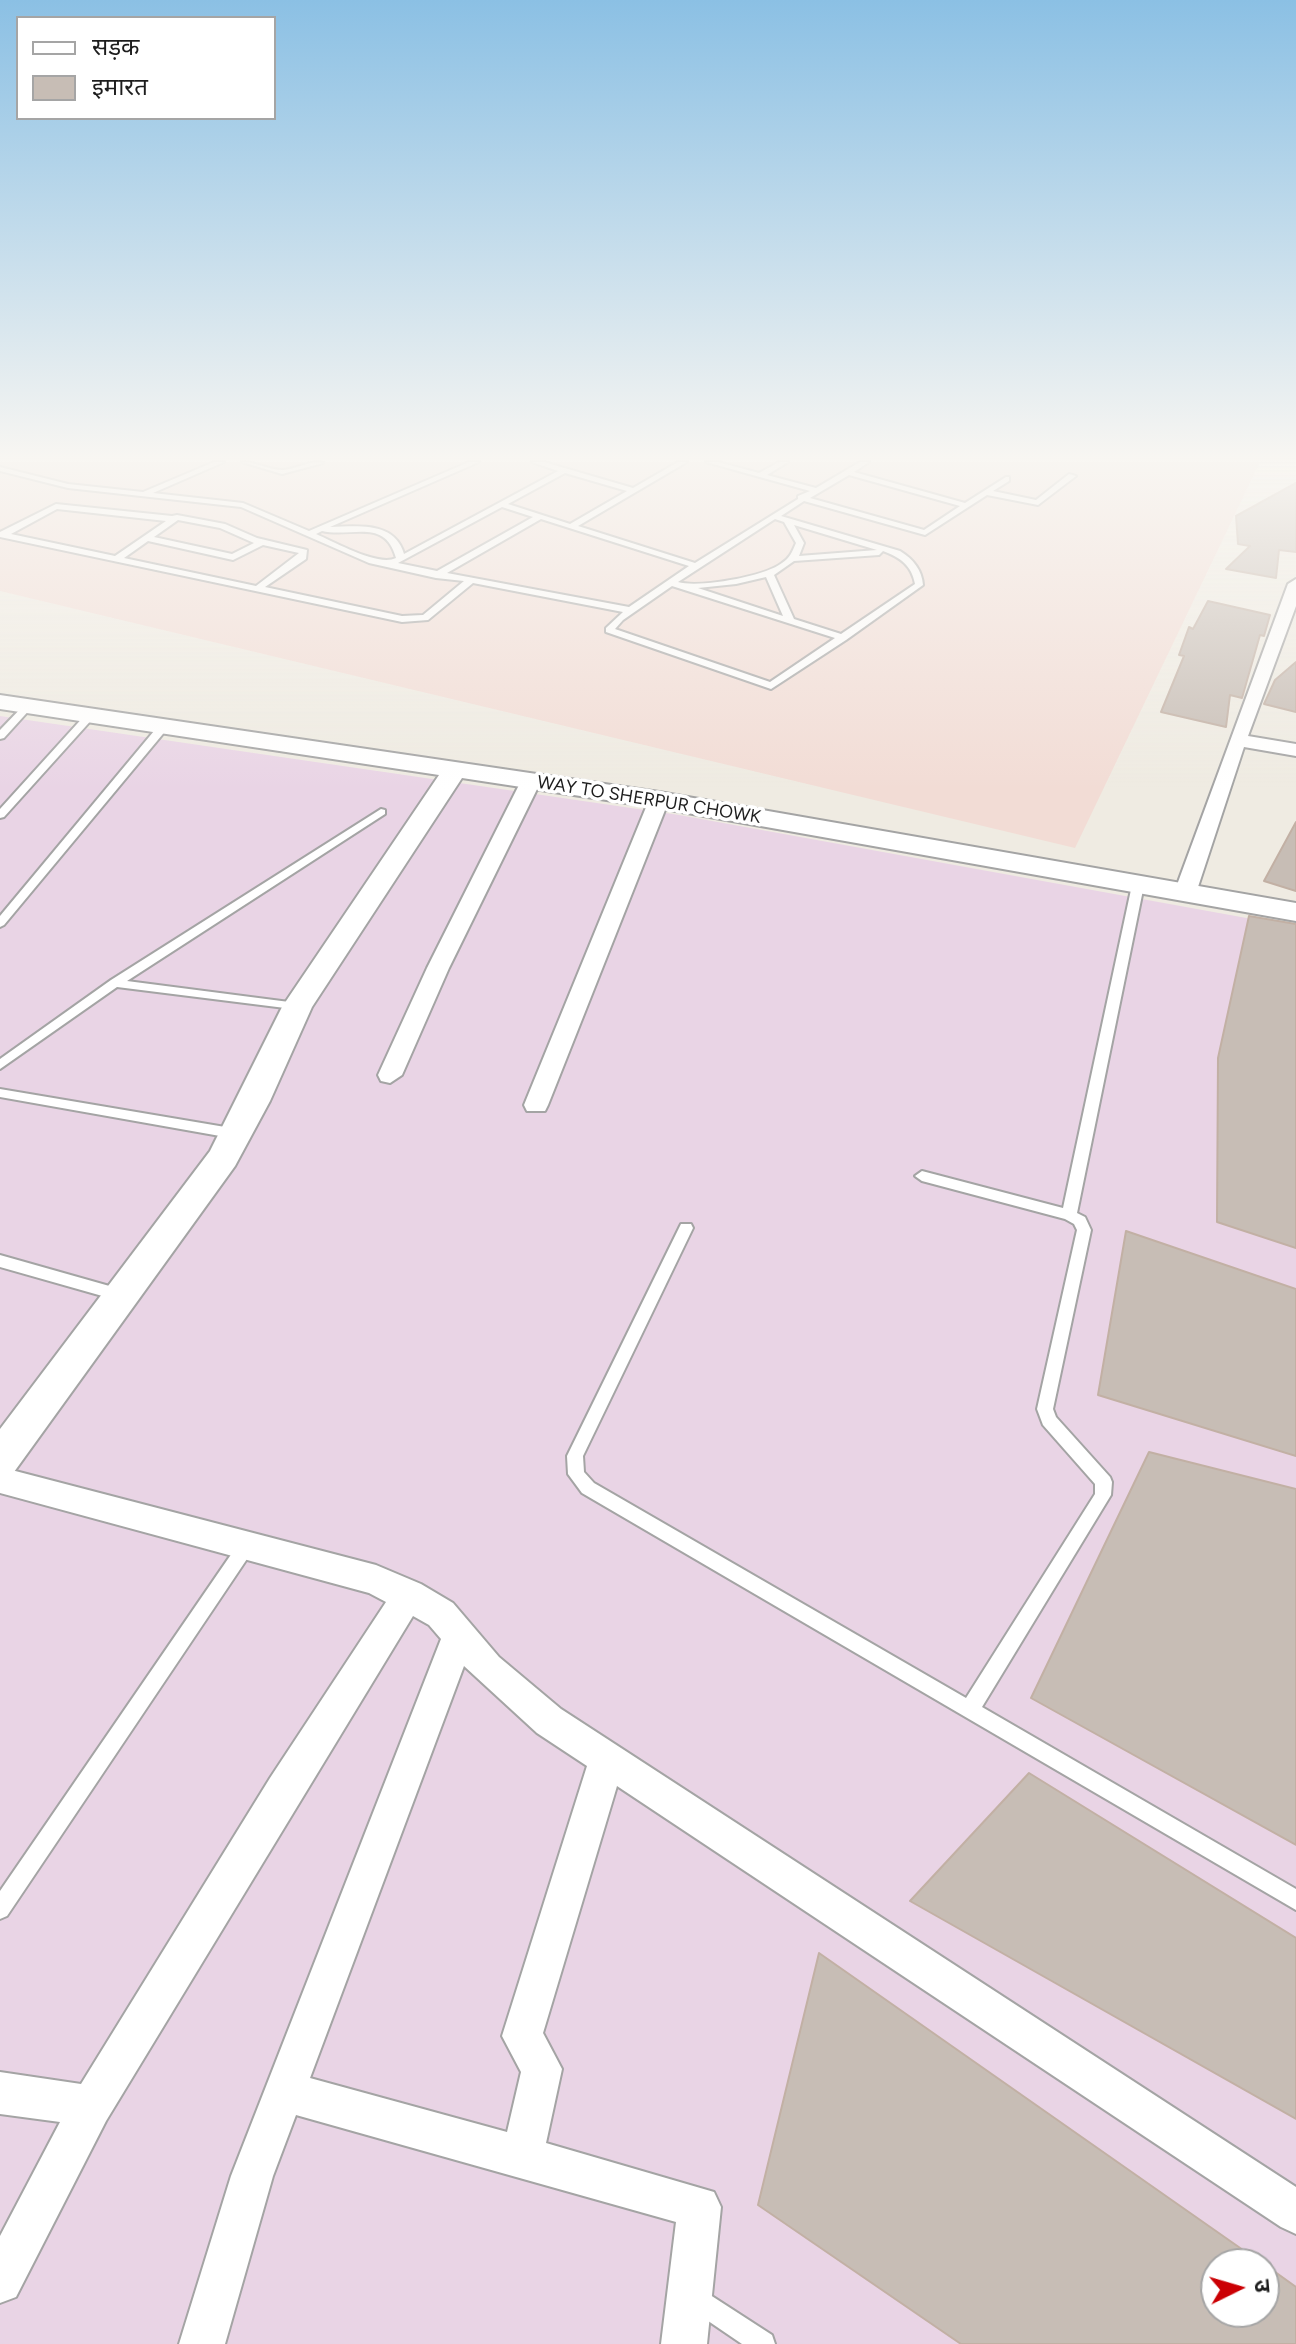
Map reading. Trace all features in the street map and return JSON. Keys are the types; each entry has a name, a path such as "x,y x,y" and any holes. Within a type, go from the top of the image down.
{"street":[{"path":"1185,893 1237,740 1296,584"},
{"name":"WAY TO SHERPUR CHOWK","path":"0,702 659,800 1296,912"},
{"path":"1237,740 1296,750"},
{"path":"0,1460 124,1296 237,1135 297,1007 456,768"},
{"path":"390,1075 438,968 531,781"},
{"path":"536,1105 659,800"},
{"path":"0,1480 376,1580 409,1594 441,1614 518,1697 607,1759 1296,2212"},
{"path":"0,2281 91,2106 283,1791 409,1594"},
{"path":"202,2344 252,2176 459,1635"},
{"path":"522,2158 542,2069 522,2036 607,1759"},
{"path":"286,2092 699,2207 684,2344"},
{"path":"0,2093 91,2106"}],"lane":[{"path":"174,571 413,620 425,618 471,580"},
{"path":"257,589 281,571"},
{"path":"419,571 629,610"},
{"path":"436,575 442,571"},
{"path":"692,571 678,585 629,610 611,624 611,632 764,685 777,684 919,585 915,571"},
{"path":"678,585 739,582 772,571"},
{"path":"769,573 790,621"},
{"path":"678,585 843,638"},
{"path":"0,736 28,706"},
{"path":"0,815 90,716"},
{"path":"0,923 163,727"},
{"path":"0,1065 115,983 381,812"},
{"path":"1069,1215 1138,885"},
{"path":"115,983 297,1007"},
{"path":"0,1093 237,1135"},
{"path":"922,1176 1069,1215 1080,1221 1084,1230 1045,1409 1049,1420 1104,1482 1103,1495 969,1710"},
{"path":"686,1228 575,1456 576,1474 588,1488 1296,1900"},
{"path":"0,1261 124,1296"},
{"path":"0,1909 247,1545"},
{"path":"704,2303 763,2344"}],"shaded area":[{"path":"0,571 1208,571 1075,848 0,591"},
{"path":"0,716 679,815 1296,927 1296,2344 0,2344"}],"building":[{"path":"1239,571 1277,571 1276,578"},
{"path":"1208,601 1270,615 1264,636 1260,635 1242,698 1230,695 1226,727 1161,712 1184,656 1179,655 1189,627 1193,629"},
{"path":"1296,662 1296,712 1264,704 1275,680"},
{"path":"1296,822 1296,891 1264,881"},
{"path":"1249,916 1296,924 1296,1248 1217,1222 1218,1058"},
{"path":"1126,1231 1296,1289 1296,1456 1098,1395"},
{"path":"1149,1452 1296,1489 1296,1845 1031,1698"},
{"path":"1029,1773 1296,1938 1296,2119 910,1901"},
{"path":"819,1953 1240,2248 1200,2248 1200,2328 1280,2328 1280,2276 1296,2287 1296,2344 961,2344 758,2205"}]}
